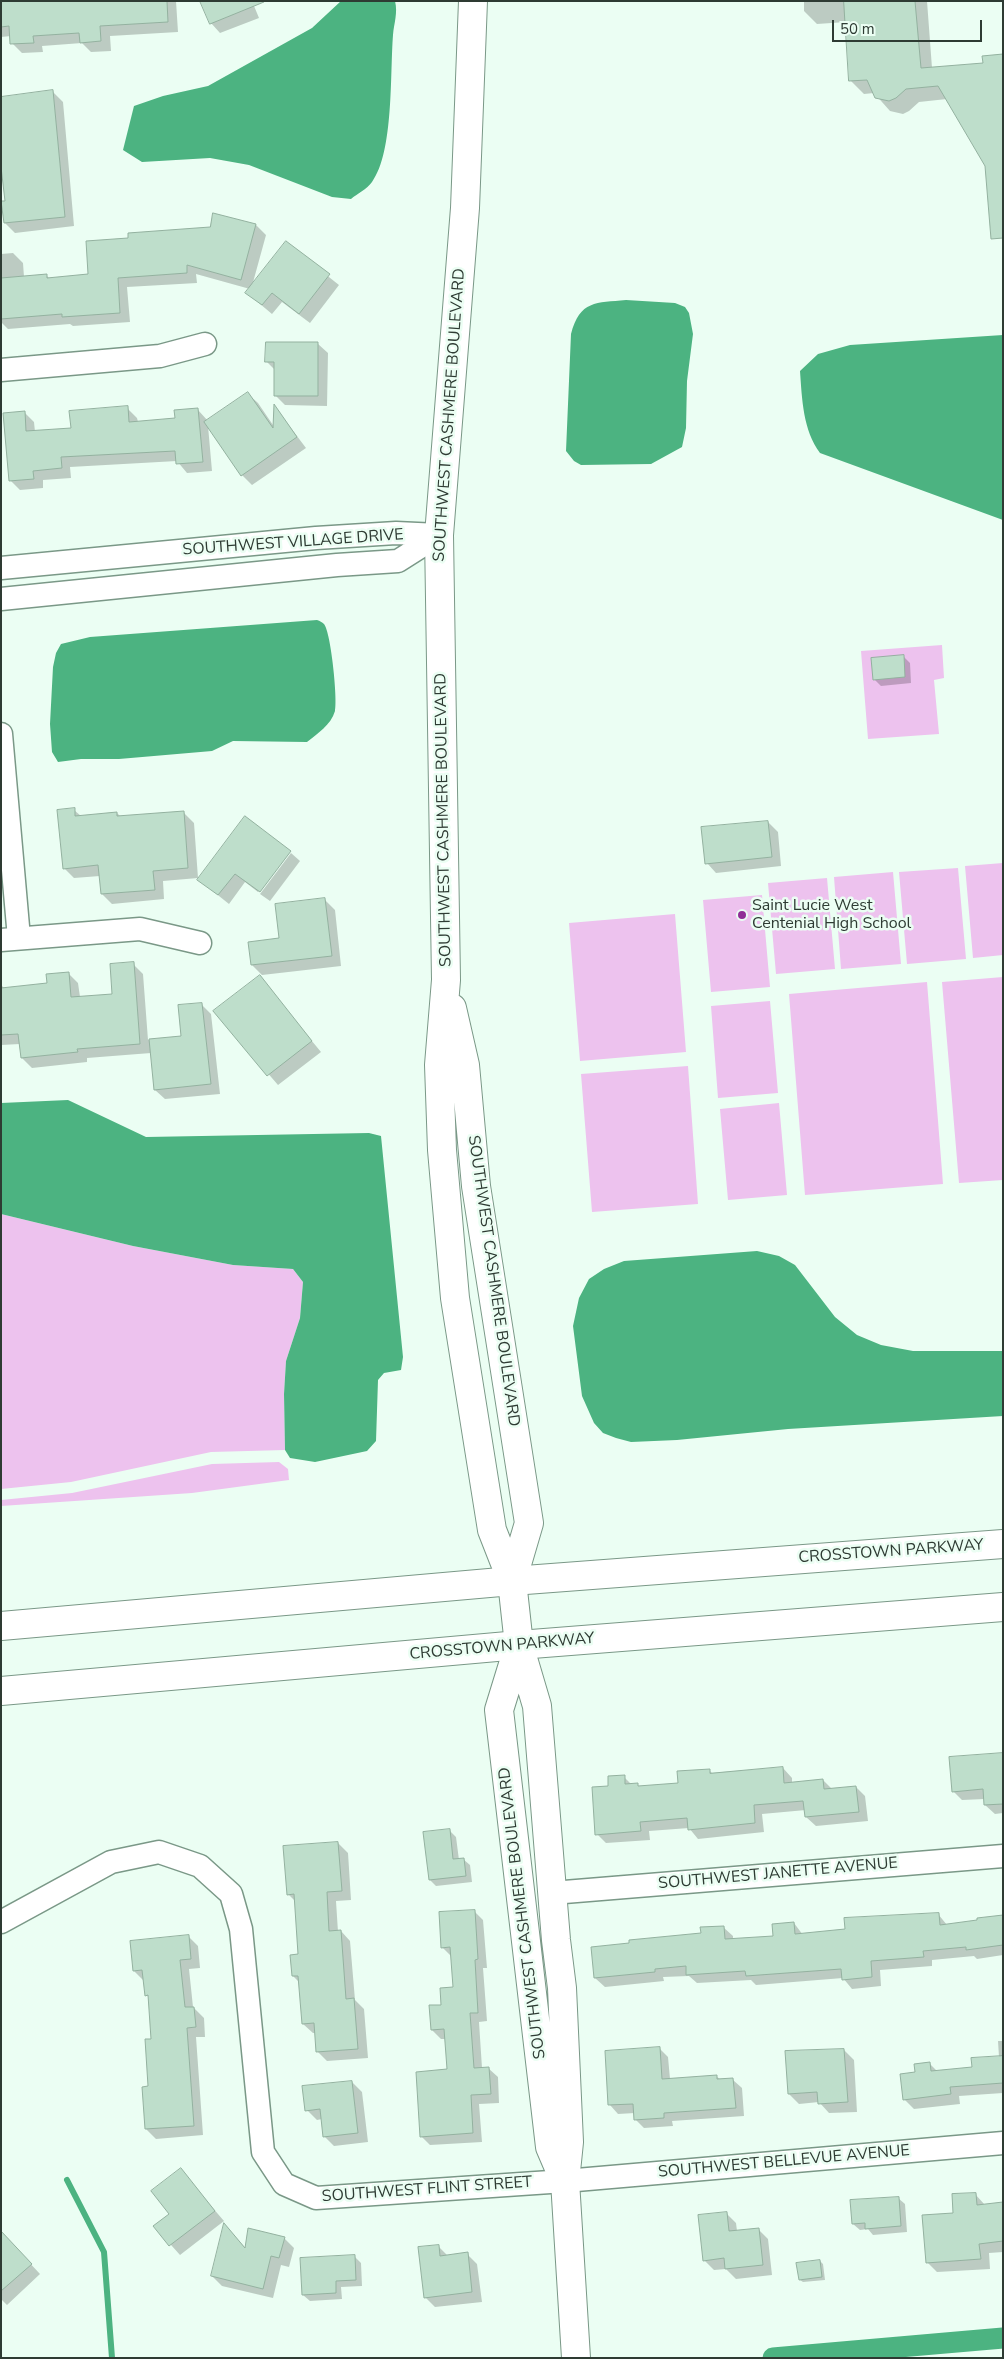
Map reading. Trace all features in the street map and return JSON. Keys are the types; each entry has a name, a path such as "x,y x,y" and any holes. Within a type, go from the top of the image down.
{"street":[{"name":"SOUTHWEST CASHMERE BOULEVARD","path":"472,1 465,208 439,535 446,980 440,1075 442,1150 455,1298 492,1530 512,1581 519,1645 537,1706 552,1893 562,1988 569,2142 565,2181 576,2355"},
{"path":"1,370 160,356 205,344"},
{"name":"SOUTHWEST VILLAGE DRIVE","path":"1,568 316,538 396,533 439,535"},
{"name":"SOUTHWEST VILLAGE DRIVE","path":"1,599 337,565 398,561 439,535"},
{"path":"1,734 10,939 140,929 200,943"},
{"name":"SOUTHWEST CASHMERE BOULEVARD","path":"446,980 465,1065 476,1186 529,1523 512,1581"},
{"name":"CROSSTOWN PARKWAY","path":"1,1626 512,1581 1003,1544"},
{"name":"CROSSTOWN PARKWAY","path":"1,1691 519,1645 1003,1607"},
{"name":"SOUTHWEST CASHMERE BOULEVARD","path":"519,1645 499,1710 550,2147 565,2181"},
{"name":"SOUTHWEST FLINT STREET","path":"1,1922 111,1862 159,1852 200,1866 231,1894 241,1929 263,2152 284,2184 316,2198 565,2181"},
{"name":"SOUTHWEST JANETTE AVENUE","path":"552,1893 1003,1856"},
{"name":"SOUTHWEST BELLEVUE AVENUE","path":"565,2181 1003,2143"}],"shaded area":[{"path":"341,1 395,1 396,10 393,35 390,112 384,152 379,169 372,182 351,199 332,197 249,165 210,158 142,162 123,150 134,106 163,96 208,86 312,28"},
{"path":"626,300 675,303 685,307 689,313 693,334 687,381 686,428 682,447 651,464 581,465 574,461 566,451 571,334 579,315 584,309 598,303"},
{"path":"1003,335 1003,520 820,453 814,444 804,414 800,371 818,354 850,345"},
{"path":"317,620 324,624 327,630 333,667 336,705 330,721 307,742 233,741 212,751 58,762 52,752 50,724 53,667 56,653 61,644 90,637"},
{"path":"942,645 944,678 934,680 939,734 868,739 861,651"},
{"path":"1003,863 1003,955 973,958 965,866"},
{"path":"958,868 966,959 907,964 899,872"},
{"path":"893,872 901,964 841,969 834,877"},
{"path":"827,878 835,969 776,974 768,883"},
{"path":"762,895 770,987 711,992 703,900"},
{"path":"675,914 686,1052 580,1061 569,923"},
{"path":"1003,977 1003,1180 959,1183 942,982"},
{"path":"927,982 943,1184 805,1195 789,994"},
{"path":"770,1001 778,1093 718,1098 711,1006"},
{"path":"688,1066 698,1204 592,1212 581,1074"},
{"path":"68,1100 146,1137 369,1133 381,1136 403,1357 401,1370 384,1373 378,1380 376,1441 367,1451 315,1462 290,1458 285,1450 284,1394 286,1361 300,1318 303,1282 293,1269 233,1265 133,1246 1,1214 1,1103"},
{"path":"779,1103 787,1195 728,1200 720,1109"},
{"path":"1,1214 133,1246 233,1265 293,1269 303,1282 300,1318 286,1361 284,1394 285,1450 211,1452 71,1482 1,1489"},
{"path":"757,1251 779,1256 795,1265 835,1317 857,1335 881,1345 913,1351 1003,1351 1003,1416 788,1429 677,1440 631,1442 603,1433 594,1423 582,1396 573,1326 579,1298 589,1279 604,1269 624,1261"},
{"path":"279,1462 288,1469 289,1480 192,1493 1,1506 1,1500 72,1493 212,1464"}],"building":[{"path":"1,1 167,1 168,22 100,26 101,41 80,43 79,33 33,36 34,43 10,44 9,26 1,27"},
{"path":"200,1 264,1 264,2 210,24"},
{"path":"844,1 915,1 921,68 983,63 982,56 1003,54 1003,238 991,239 985,166 938,86 906,89 896,98 889,101 875,98 867,80 849,81"},
{"path":"53,90 65,217 4,223 1,201 5,201 1,167 1,97"},
{"path":"213,213 256,224 241,280 187,265 187,273 118,278 120,313 62,317 62,314 1,319 1,278 47,274 47,278 88,274 86,241 128,238 128,233 210,227"},
{"path":"286,241 330,274 299,314 272,293 262,305 245,293"},
{"path":"266,342 318,342 318,396 274,396 274,362 265,362"},
{"path":"248,392 273,428 274,404 297,437 241,476 204,422"},
{"path":"128,406 129,422 175,418 174,410 198,408 203,462 176,464 175,451 61,457 62,468 33,471 34,479 9,481 3,413 25,411 26,431 71,428 69,411"},
{"path":"904,655 905,677 873,680 871,658"},
{"path":"75,808 75,816 117,812 117,816 184,811 188,868 153,871 155,890 101,894 98,865 63,869 57,810"},
{"path":"245,816 291,851 260,892 235,874 218,895 197,880"},
{"path":"768,821 772,857 705,864 701,827"},
{"path":"325,898 332,956 251,965 248,942 279,938 275,904"},
{"path":"134,962 140,1044 77,1049 78,1052 21,1058 18,1034 1,1035 1,988 47,983 46,974 69,972 71,997 112,994 110,964"},
{"path":"260,975 312,1041 267,1076 213,1011"},
{"path":"202,1003 211,1084 154,1090 149,1039 181,1036 178,1005"},
{"path":"1003,1753 1003,1804 984,1805 983,1789 952,1792 949,1757"},
{"path":"783,1767 784,1783 823,1779 824,1789 856,1786 859,1812 805,1817 803,1801 754,1805 755,1823 688,1830 687,1818 640,1822 641,1831 595,1835 592,1787 608,1786 608,1776 625,1775 625,1784 638,1783 638,1786 678,1783 677,1771 710,1769 710,1773"},
{"path":"450,1829 453,1859 464,1858 466,1876 429,1880 423,1832"},
{"path":"338,1842 342,1891 327,1892 329,1931 341,1930 346,1999 354,1998 358,2049 316,2052 314,2023 302,2024 298,1976 292,1976 290,1955 298,1954 294,1894 287,1895 283,1846"},
{"path":"475,1910 478,1959 475,1960 478,2013 470,2013 474,2068 489,2067 491,2094 471,2095 473,2133 420,2137 416,2072 447,2069 444,2029 431,2030 429,2005 441,2005 440,1988 453,1987 450,1947 441,1948 439,1912"},
{"path":"939,1913 940,1925 1003,1915 1003,1945 966,1950 966,1947 923,1951 924,1957 871,1961 872,1977 842,1980 841,1969 746,1976 745,1971 686,1975 686,1966 655,1969 655,1972 594,1978 591,1947 629,1943 629,1940 701,1933 700,1927 724,1926 725,1939 773,1936 772,1924 794,1922 795,1934 845,1929 844,1918"},
{"path":"189,1935 191,1959 180,1960 185,2007 194,2007 196,2027 187,2028 194,2126 145,2129 142,2087 148,2086 145,2039 151,2039 148,1995 145,1996 142,1970 133,1971 130,1941"},
{"path":"660,2047 662,2079 717,2075 717,2079 733,2078 736,2108 664,2113 664,2118 634,2120 633,2104 608,2105 605,2051"},
{"path":"844,2049 848,2102 818,2104 817,2092 788,2094 785,2051"},
{"path":"1003,2056 1003,2083 950,2087 951,2094 903,2100 900,2074 915,2072 914,2064 930,2062 931,2071 972,2067 971,2058"},
{"path":"352,2081 358,2133 323,2137 320,2109 305,2111 302,2086"},
{"path":"181,2168 215,2211 169,2246 153,2226 169,2214 151,2191"},
{"path":"976,2193 977,2205 1003,2202 1003,2241 979,2244 981,2259 926,2263 922,2215 953,2213 952,2194"},
{"path":"899,2197 901,2226 865,2229 865,2223 852,2224 850,2200"},
{"path":"727,2212 729,2231 759,2228 763,2265 725,2269 724,2258 703,2261 698,2215"},
{"path":"224,2223 245,2248 248,2228 285,2237 279,2258 271,2256 263,2289 211,2276"},
{"path":"1,2231 32,2264 1,2291"},
{"path":"439,2245 440,2256 468,2252 472,2292 424,2298 418,2247"},
{"path":"355,2255 356,2280 336,2281 336,2293 302,2295 300,2258"},
{"path":"820,2260 822,2277 799,2280 796,2263"}],"waterway":[{"path":"67,2180 104,2252 112,2358"},
{"path":"773,2358 1003,2338"}],"place":[{"name":"Saint Lucie West Centenial High School","path":"742,915"}]}
